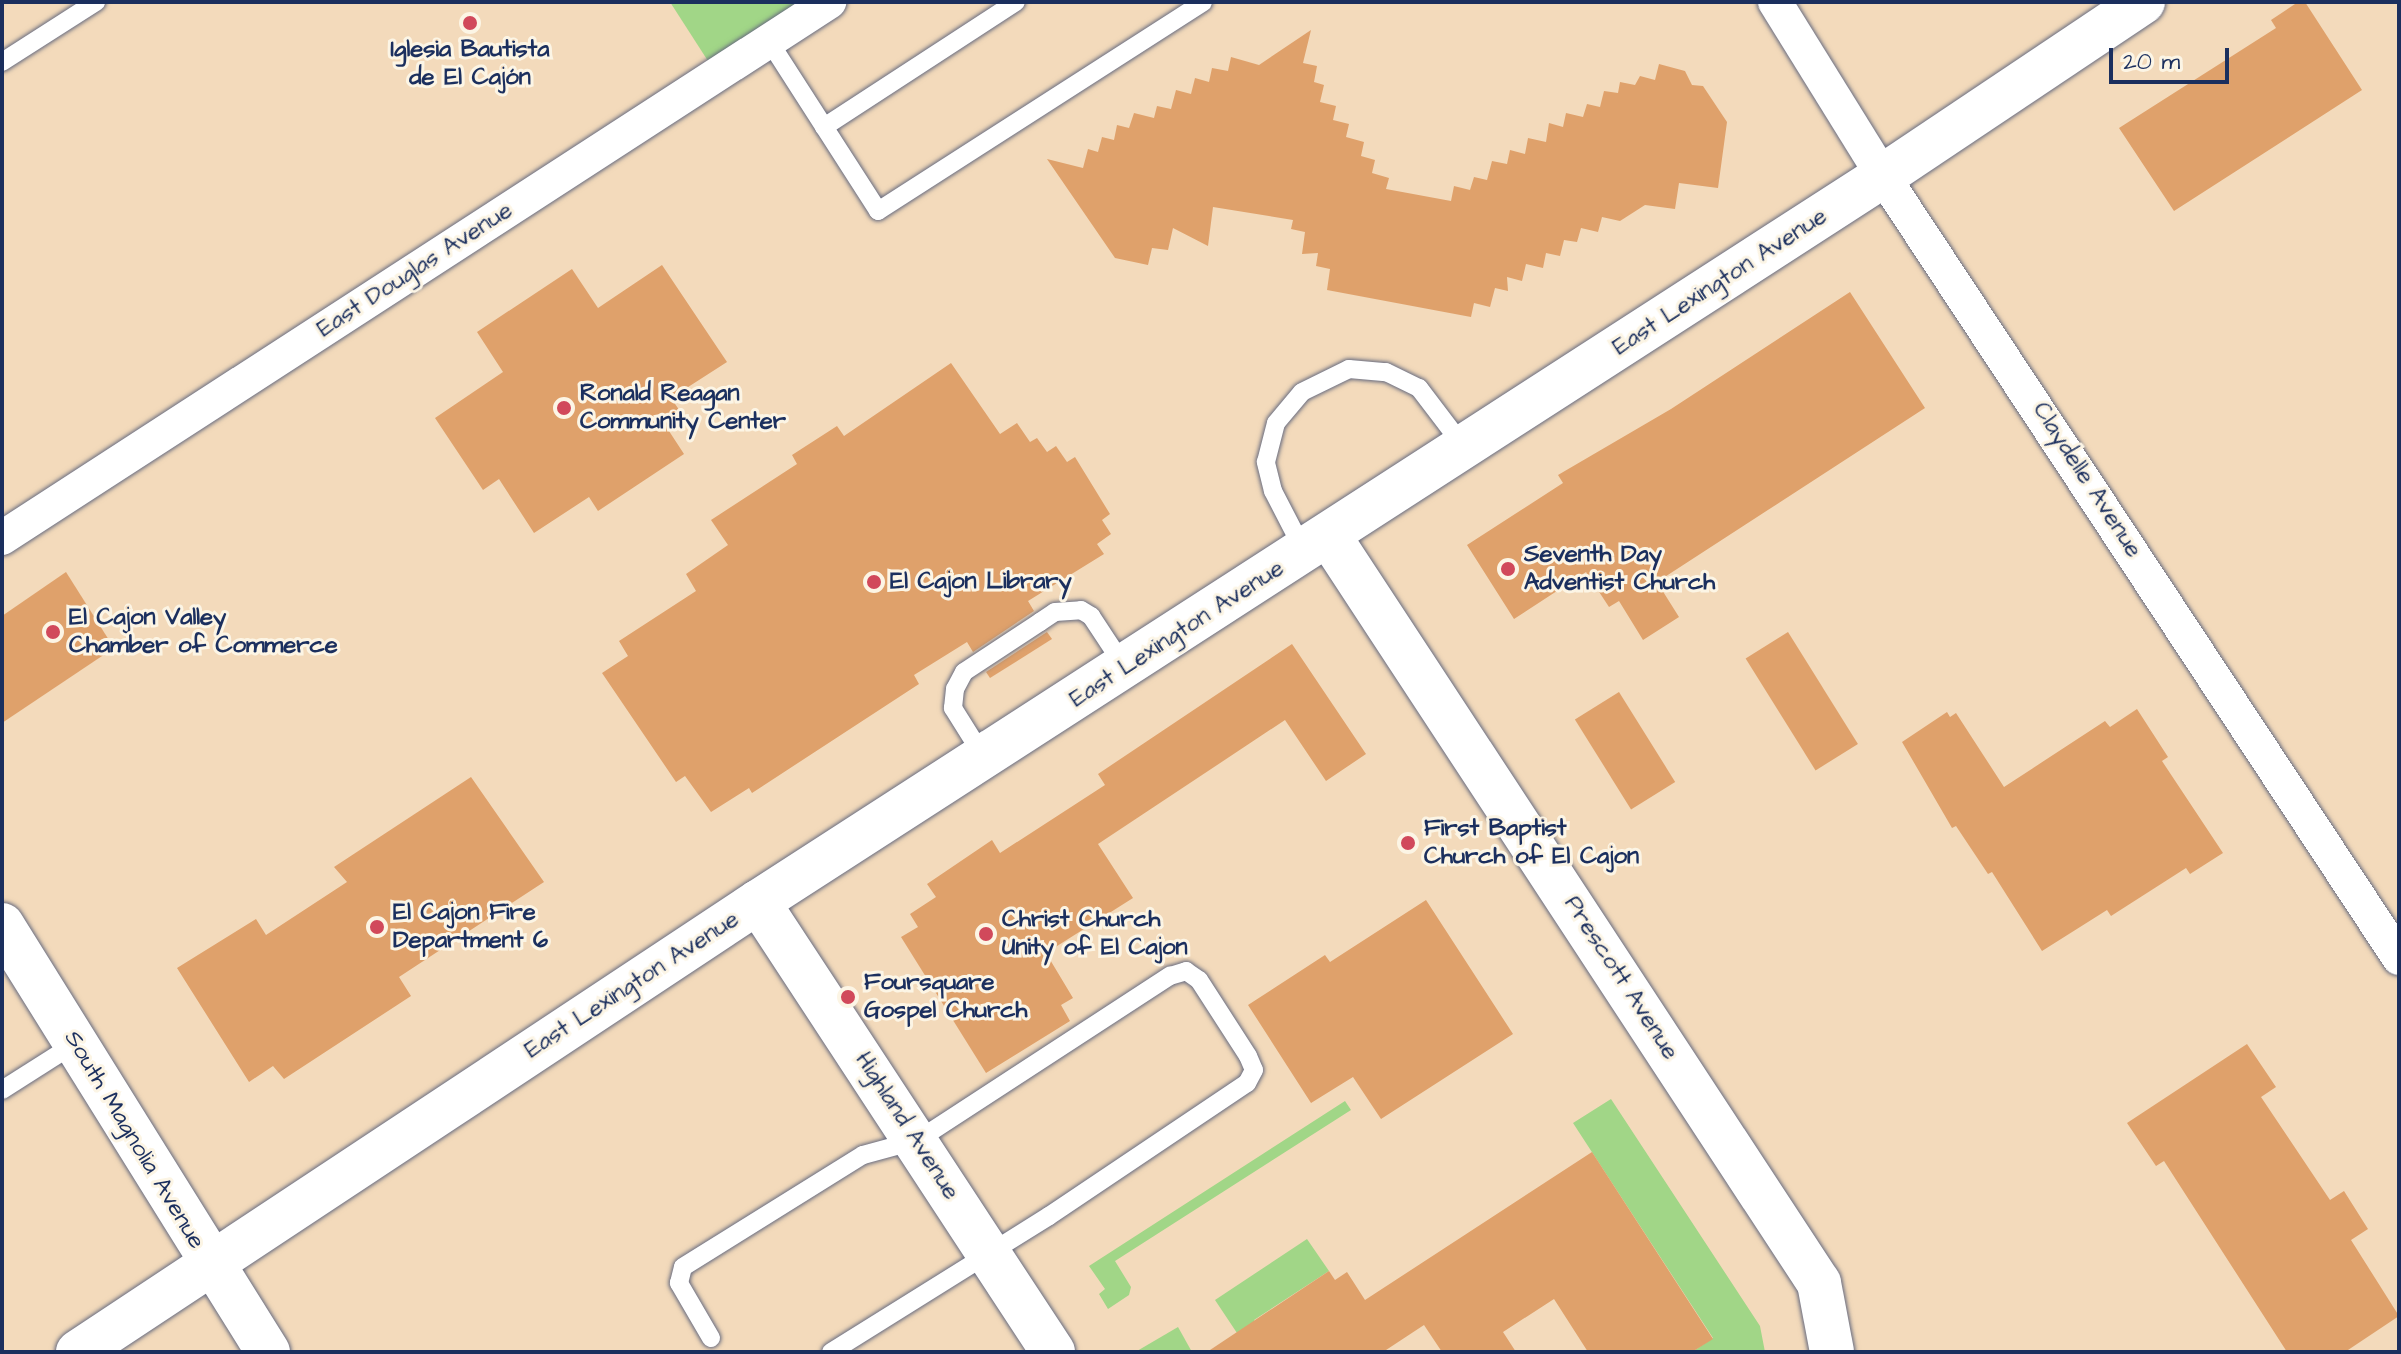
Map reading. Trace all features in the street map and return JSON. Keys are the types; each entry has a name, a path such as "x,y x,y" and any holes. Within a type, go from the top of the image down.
{"street":[{"name":"East Douglas Avenue","path":"2,538 829,2"},
{"name":"Claydelle Avenue","path":"1775,2 1883,176 2399,958"},
{"name":"East Lexington Avenue","path":"78,1352 208,1263 758,902 1126,668 1883,176 2143,2"},
{"name":"Prescott Avenue","path":"1316,544 1819,1283 1832,1352"},
{"name":"Highland Avenue","path":"758,902 918,1140 988,1255 1053,1352"},
{"name":"South Magnolia Avenue","path":"3,927 208,1263 268,1352"}],"lane":[{"path":"2,62 96,2"},
{"path":"824,127 1016,2"},
{"path":"769,41 878,211 1203,2"},
{"path":"1316,544 1273,491 1266,462 1276,423 1302,392 1349,369 1386,372 1419,388 1464,447"},
{"path":"985,759 953,708 955,689 964,672 1055,612 1081,610 1091,616 1126,668"},
{"path":"711,1338 679,1283 683,1267 863,1155 918,1140 1170,976 1186,971 1199,980 1248,1056 1254,1070 1247,1083 988,1255 831,1352"},
{"path":"2,1090 76,1043"}],"green space":[{"path":"670,2 832,2 717,75"},
{"path":"1611,1099 1760,1326 1765,1352 1692,1352 1713,1338 1573,1123"},
{"path":"1345,1101 1351,1110 1115,1261 1131,1287 1129,1295 1108,1309 1099,1294 1105,1289 1089,1266"},
{"path":"1307,1239 1329,1271 1254,1320 1267,1341 1237,1333 1215,1300"},
{"path":"1178,1327 1192,1352 1137,1351"}],"building":[{"path":"2298,2 2305,2 2362,90 2174,211 2119,128 2276,28 2271,20"},
{"path":"1311,30 1303,63 1317,66 1314,82 1324,85 1320,102 1336,106 1333,120 1349,124 1346,137 1364,142 1361,156 1375,160 1372,173 1389,178 1386,189 1451,201 1454,186 1470,190 1474,177 1487,180 1492,161 1507,164 1510,150 1525,154 1528,138 1546,142 1549,123 1563,127 1566,113 1583,117 1587,104 1600,107 1604,91 1618,93 1620,82 1635,85 1640,76 1655,80 1659,64 1685,71 1692,85 1703,86 1727,122 1718,188 1679,183 1675,209 1645,205 1620,221 1602,217 1598,232 1581,228 1577,242 1564,240 1560,256 1546,253 1543,268 1526,264 1522,281 1507,277 1508,291 1495,288 1490,307 1474,303 1471,317 1327,290 1330,269 1316,266 1318,253 1302,254 1305,232 1291,229 1293,220 1213,207 1208,246 1173,228 1168,250 1152,248 1148,265 1115,258 1047,159 1083,168 1088,149 1098,152 1102,137 1114,140 1117,125 1129,128 1134,113 1154,118 1157,106 1171,109 1176,90 1191,94 1195,78 1209,82 1212,68 1228,71 1231,57 1259,65"},
{"name":"Ronald Reagan Community Center","path":"662,265 727,362 671,398 686,420 669,431 684,454 598,511 589,497 534,533 499,479 483,490 435,418 503,372 477,332 572,269 598,308"},
{"path":"1850,292 1925,408 1657,582 1679,617 1643,640 1619,601 1609,607 1586,572 1514,619 1467,545 1563,483 1558,475 1671,409"},
{"name":"El Cajon Library","path":"951,363 1000,434 1017,423 1030,442 1037,438 1047,452 1056,446 1067,462 1075,457 1110,514 1102,520 1111,534 1097,544 1104,554 1028,601 1034,611 973,652 967,642 914,675 919,684 752,793 749,788 711,812 685,776 676,782 602,673 628,656 619,641 696,591 686,574 728,545 711,520 797,464 792,455 837,426 844,436"},
{"name":"El Cajon Valley Chamber of Commerce","path":"66,572 114,648 2,723 2,616"},
{"path":"1047,632 1052,639 990,678 986,672"},
{"path":"1788,632 1858,744 1816,770 1746,658"},
{"path":"1292,644 1366,754 1326,781 1285,720 1098,844 1133,898 1046,953 1073,998 1061,1005 1070,1021 986,1073 901,937 918,927 910,914 936,897 927,884 992,840 1000,853 1105,785 1098,774"},
{"path":"1619,692 1675,782 1631,809 1575,720"},
{"path":"2137,709 2168,757 2162,761 2223,853 2190,874 2186,868 2111,916 2107,910 2042,951 1992,872 1988,874 1956,826 1952,828 1902,742 1947,712 1950,717 1956,713 2004,787 2105,721 2110,727"},
{"name":"El Cajon Fire Department 6","path":"471,777 544,882 399,977 411,996 284,1079 273,1066 249,1082 177,968 256,919 266,935 347,882 334,867"},
{"path":"1426,900 1513,1034 1381,1119 1353,1077 1311,1103 1248,1005 1325,955 1330,962"},
{"path":"2247,1044 2276,1087 2261,1097 2330,1200 2344,1191 2368,1229 2351,1240 2399,1316 2345,1352 2287,1352 2164,1161 2156,1166 2127,1123"},
{"path":"1592,1152 1713,1339 1692,1352 1588,1352 1554,1299 1503,1332 1516,1352 1442,1352 1424,1325 1383,1352 1207,1352 1329,1271 1335,1280 1347,1272 1365,1300"}],"place":[{"name":"Iglesia Bautista de El Cajón","path":"470,23"},
{"name":"Ronald Reagan Community Center","path":"564,408"},
{"name":"Seventh Day Adventist Church","path":"1508,569"},
{"name":"El Cajon Library","path":"874,582"},
{"name":"El Cajon Valley Chamber of Commerce","path":"53,632"},
{"name":"First Baptist Church of El Cajon","path":"1408,843"},
{"name":"El Cajon Fire Department 6","path":"377,927"},
{"name":"Christ Church Unity of El Cajon","path":"986,934"},
{"name":"Foursquare Gospel Church","path":"848,997"}]}
